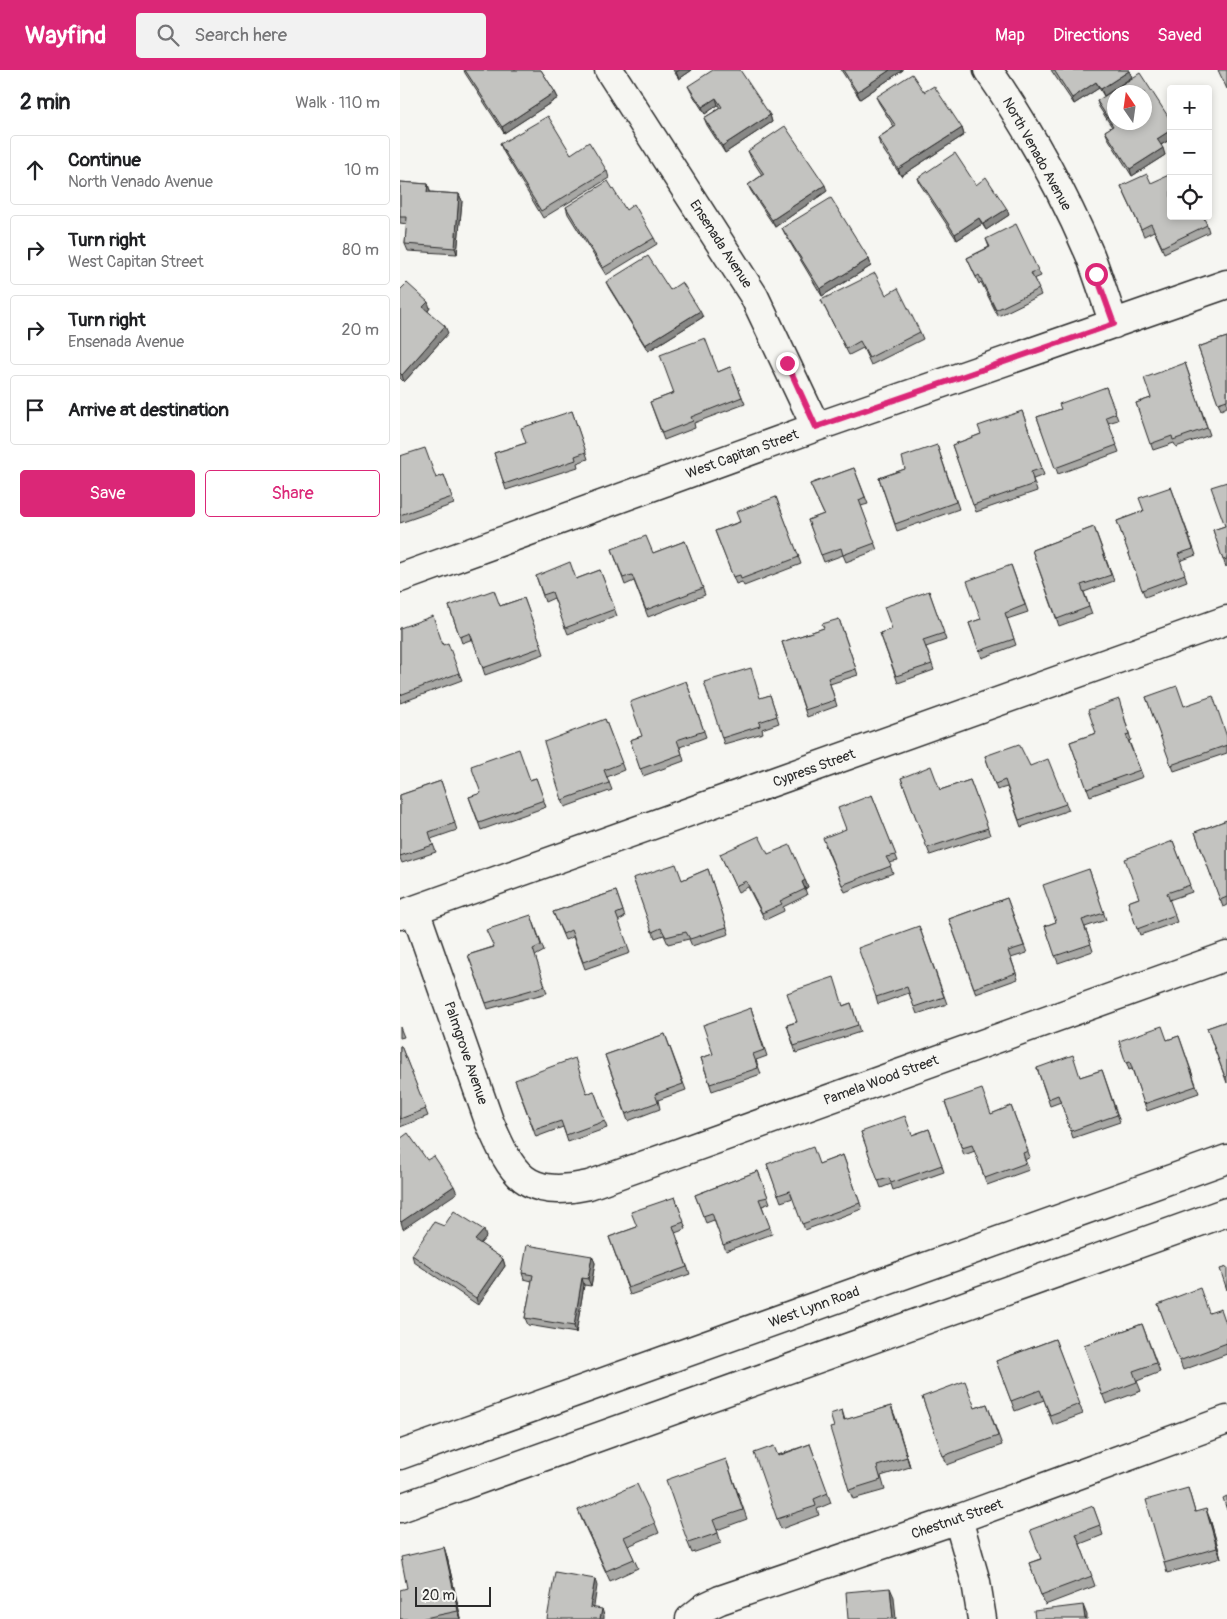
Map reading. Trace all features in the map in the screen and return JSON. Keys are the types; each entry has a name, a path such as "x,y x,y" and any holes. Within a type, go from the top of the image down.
{"street":[{"name":"Ensenada Avenue","path":"609,70 754,296 816,427"},
{"name":"North Venado Avenue","path":"988,70 1007,98 1058,186 1090,257 1114,324"},
{"name":"West Capitan Street","path":"400,578 816,427 1227,284"},
{"name":"Cypress Street","path":"408,913 1227,620"},
{"name":"Palmgrove Avenue","path":"408,913 503,1154 514,1170 533,1184"},
{"name":"Pamela Wood Street","path":"533,1184 563,1191 589,1185 1227,956"},
{"name":"West Lynn Road","path":"400,1455 1227,1160"},
{"path":"400,1508 1227,1212"},
{"name":"Chestnut Street","path":"690,1619 705,1607 720,1600 958,1519 1227,1420"},
{"path":"958,1519 976,1582 982,1619"}],"building":[{"path":"465,70 541,70 555,92 502,127"},
{"path":"713,70 740,70 770,115 722,146 704,118 722,107 716,98 702,107 688,86"},
{"path":"843,70 890,70 857,92"},
{"path":"1054,70 1129,70 1101,89 1096,82 1072,98"},
{"path":"1218,70 1227,70 1227,89"},
{"path":"1140,73 1148,85 1122,85"},
{"path":"912,74 924,92 934,86 962,128 898,169 878,138 896,126 876,97"},
{"path":"1152,92 1167,115 1167,133 1157,139 1163,148 1130,169 1105,131 1152,130"},
{"path":"1107,94 1107,117 1097,101"},
{"path":"548,116 571,154 589,142 607,171 541,211 500,144"},
{"path":"785,126 825,185 772,220 748,185 764,174 748,151"},
{"path":"955,153 976,185 986,177 1007,209 983,224 979,218 955,234 918,178"},
{"path":"1147,174 1151,183 1167,176 1167,220 1205,220 1207,225 1162,247 1151,224 1141,229 1121,186"},
{"path":"608,181 626,210 634,204 654,238 603,268 566,207"},
{"path":"400,182 428,184 427,192 459,194 455,248 405,244 407,217 400,217"},
{"path":"831,198 869,259 820,289 782,228"},
{"path":"1016,224 1038,270 1031,273 1039,289 996,310 979,275 976,277 967,258 990,247 986,239"},
{"path":"648,256 670,290 682,282 700,311 645,345 606,282"},
{"path":"875,273 886,295 898,288 920,332 869,358 860,341 846,349 821,300"},
{"path":"407,283 428,302 423,307 445,326 402,375 400,373 400,290"},
{"path":"1227,337 1227,400 1218,403 1198,347"},
{"path":"705,338 718,372 730,367 742,397 691,417 693,421 662,433 650,402 674,393 660,355"},
{"path":"1185,363 1207,428 1173,440 1172,436 1150,444 1136,403 1151,398 1144,378"},
{"path":"1106,387 1116,413 1106,417 1117,445 1055,468 1037,417 1061,409 1059,404"},
{"path":"572,411 586,452 575,456 576,460 504,484 494,453 526,443 521,428"},
{"path":"1022,411 1042,468 1031,472 1034,484 973,505 952,445 981,434 978,426"},
{"path":"937,445 956,502 895,524 879,478 905,469 902,457"},
{"path":"425,448 436,478 444,475 452,497 400,515 400,456"},
{"path":"854,468 865,497 859,500 875,543 843,555 841,548 821,555 808,520 824,514 810,484"},
{"path":"1227,482 1227,559 1223,560 1213,530 1225,526 1211,487"},
{"path":"1171,487 1193,549 1178,554 1185,574 1142,590 1117,521 1144,511 1139,498"},
{"path":"776,497 799,557 741,579 740,575 733,577 715,531 740,522 736,512"},
{"path":"1094,527 1111,575 1081,585 1089,607 1057,619 1032,550"},
{"path":"646,536 653,553 685,541 703,588 646,610 632,575 623,578 612,549"},
{"path":"570,562 576,579 600,570 615,609 565,628 552,592 543,595 536,576"},
{"path":"1011,565 1025,605 1005,613 1014,639 979,651 969,623 981,619 967,581"},
{"path":"494,590 500,606 524,598 542,647 483,668 470,633 460,637 449,606"},
{"path":"929,591 944,633 923,640 932,664 896,676 880,633 892,629 884,607"},
{"path":"433,616 443,645 448,643 459,673 400,695 400,628"},
{"path":"839,619 856,669 828,678 835,700 805,710 782,642 824,628 822,624"},
{"path":"751,668 760,698 770,695 777,716 759,722 760,726 722,738 704,682"},
{"path":"686,681 704,731 677,740 682,754 640,769 630,740 642,736 630,702"},
{"path":"1177,686 1184,706 1213,696 1227,737 1227,745 1171,765 1146,697"},
{"path":"1119,699 1129,734 1126,735 1140,770 1087,789 1070,742 1096,733 1088,710"},
{"path":"605,719 622,763 604,770 609,783 562,800 544,742"},
{"path":"1019,744 1030,766 1048,759 1066,804 1019,820 1005,780 995,784 985,756"},
{"path":"519,749 530,780 536,778 544,800 479,823 469,797 481,793 471,766"},
{"path":"931,766 940,790 970,780 988,828 927,848 901,778"},
{"path":"441,781 455,823 429,832 433,845 400,856 400,795"},
{"path":"872,795 896,855 886,857 891,866 842,885 823,838 846,829 838,808"},
{"path":"1227,820 1227,897 1220,900 1195,832"},
{"path":"759,836 768,854 790,845 805,880 802,882 805,889 780,901 782,904 762,913 746,881 735,886 720,854"},
{"path":"1173,841 1190,885 1167,893 1175,915 1137,929 1128,902 1139,898 1125,859"},
{"path":"676,864 682,880 708,869 727,927 690,939 686,932 666,937 661,928 652,932 633,878"},
{"path":"1089,869 1104,913 1082,920 1091,944 1055,956 1045,926 1056,922 1043,885"},
{"path":"616,891 623,911 616,914 628,946 583,962 571,930 563,934 553,912"},
{"path":"1007,898 1024,946 1008,951 1016,973 974,988 949,919"},
{"path":"531,915 541,945 533,949 545,986 486,1003 468,955 494,947 486,930"},
{"path":"919,926 944,997 914,1007 907,987 876,997 858,948"},
{"path":"834,977 843,1006 851,1003 858,1025 794,1046 787,1025 797,1022 787,993"},
{"path":"751,1008 764,1050 753,1054 758,1068 710,1084 701,1058 713,1054 703,1025"},
{"path":"1227,1021 1227,1076 1225,1077 1207,1028"},
{"path":"1162,1026 1167,1040 1179,1036 1196,1086 1144,1104 1130,1062 1126,1063 1119,1041"},
{"path":"665,1034 683,1084 655,1094 658,1102 626,1114 605,1055"},
{"path":"400,1046 426,1109 400,1119"},
{"path":"1073,1055 1080,1077 1102,1070 1117,1115 1071,1131 1058,1095 1048,1099 1037,1068"},
{"path":"575,1058 587,1094 594,1091 605,1121 566,1135 561,1121 534,1130 515,1080"},
{"path":"982,1089 991,1114 1011,1106 1028,1151 1023,1153 1026,1163 985,1178 972,1145 962,1148 945,1102"},
{"path":"905,1116 912,1135 929,1129 942,1165 891,1183 889,1178 878,1181 861,1132"},
{"path":"408,1133 427,1160 434,1156 454,1186 401,1222 400,1139"},
{"path":"813,1147 819,1164 843,1155 860,1203 802,1224 790,1191 778,1195 767,1164"},
{"path":"758,1171 768,1197 759,1199 770,1227 723,1245 712,1213 703,1216 695,1195"},
{"path":"675,1197 684,1222 673,1226 687,1267 628,1288 609,1237 637,1227 631,1212"},
{"path":"454,1211 484,1230 475,1240 503,1259 476,1298 412,1255 434,1222 444,1226"},
{"path":"527,1245 592,1256 588,1279 582,1278 574,1326 525,1318 533,1275 522,1273"},
{"path":"1227,1267 1227,1290 1220,1269"},
{"path":"1200,1288 1209,1313 1221,1309 1227,1326 1227,1343 1179,1361 1158,1304"},
{"path":"1142,1324 1156,1363 1133,1371 1137,1382 1102,1395 1084,1345"},
{"path":"1055,1339 1080,1404 1050,1415 1040,1390 1011,1401 996,1361"},
{"path":"965,1381 975,1408 987,1404 998,1436 943,1456 922,1397"},
{"path":"891,1406 907,1457 877,1466 881,1480 849,1490 830,1428 834,1427 830,1414 842,1410 844,1420"},
{"path":"810,1444 828,1493 814,1499 816,1506 777,1519 754,1453 774,1446 778,1456"},
{"path":"726,1459 743,1510 713,1520 718,1533 688,1543 666,1480"},
{"path":"637,1484 655,1523 624,1537 634,1559 606,1571 578,1510"},
{"path":"1188,1488 1195,1512 1206,1509 1217,1548 1164,1563 1146,1500"},
{"path":"1227,1496 1227,1510 1223,1498"},
{"path":"1093,1506 1100,1525 1076,1534 1092,1576 1041,1595 1029,1563 1041,1559 1030,1530"},
{"path":"444,1547 458,1611 420,1619 400,1619 400,1590 407,1588 401,1557"},
{"path":"555,1572 595,1579 590,1607 602,1609 600,1619 547,1619"},
{"path":"890,1588 893,1619 848,1619 846,1592"},
{"path":"1083,1605 1085,1619 1035,1619 1034,1611"}],"route":[{"path":"787,363 816,427 1114,324 1096,274"}]}
